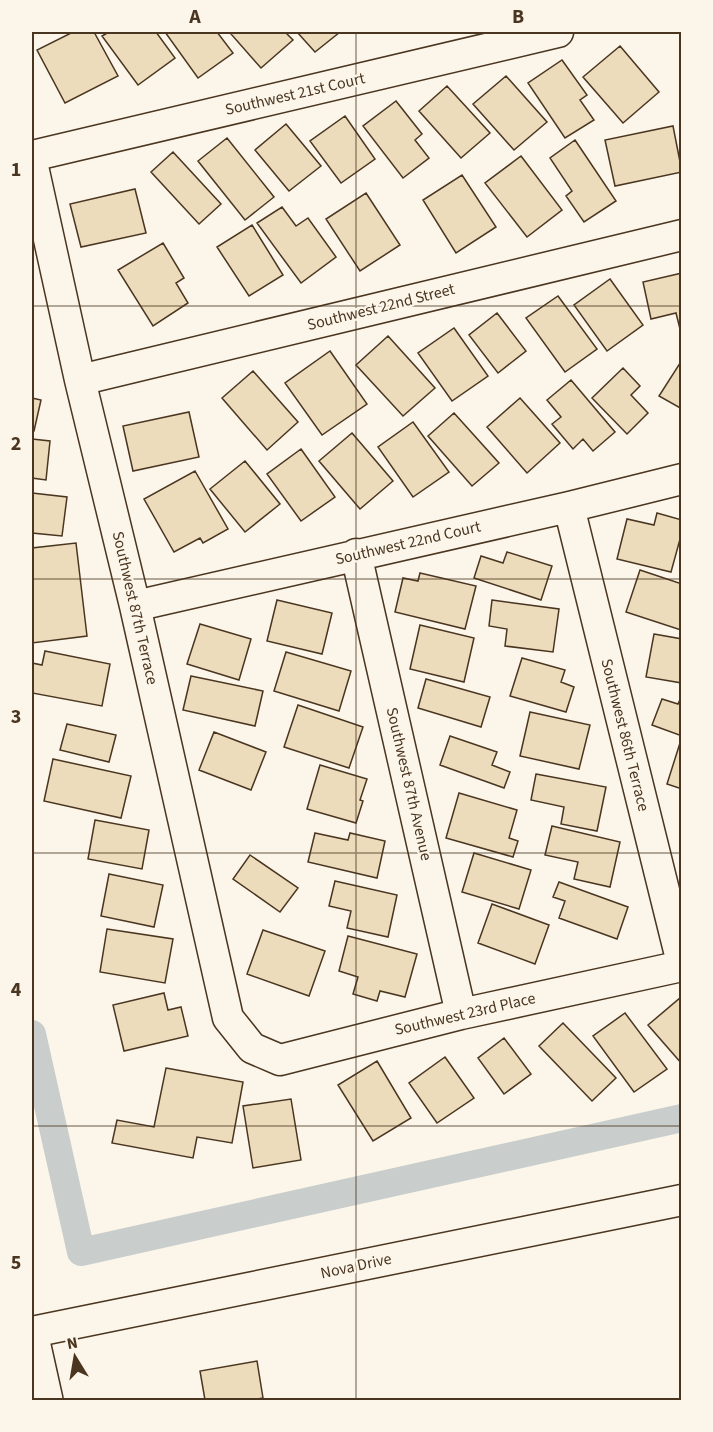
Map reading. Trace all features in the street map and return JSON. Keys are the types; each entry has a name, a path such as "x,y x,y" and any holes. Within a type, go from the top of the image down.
{"main road":[{"path":"32,1338 46,1401"}],"street":[{"name":"Southwest 21st Court","path":"32,156 558,32"},
{"name":"Southwest 87th Terrace","path":"32,162 80,380 135,606 228,1018 252,1048"},
{"name":"Southwest 22nd Street","path":"80,380 681,235"},
{"name":"Southwest 22nd Court","path":"135,606 569,507 681,479"},
{"name":"Southwest 86th Terrace","path":"569,507 681,965"},
{"name":"Southwest 87th Avenue","path":"357,554 461,1014"},
{"name":"Southwest 23rd Place","path":"252,1048 280,1060 461,1014 681,965"},
{"name":"Nova Drive","path":"32,1332 681,1200"}],"building":[{"path":"73,32 94,32 118,76 65,103 37,50"},
{"path":"109,32 156,32 175,58 138,85 102,36"},
{"path":"165,32 217,32 233,53 198,78"},
{"path":"234,32 285,32 293,40 261,68 231,34"},
{"path":"297,32 340,32 315,52"},
{"path":"620,46 659,92 623,123 583,77"},
{"path":"562,60 587,95 580,100 594,120 565,138 528,83"},
{"path":"506,76 547,122 514,150 473,104"},
{"path":"447,86 490,133 461,158 419,111"},
{"path":"396,101 422,134 415,140 429,158 403,178 363,126"},
{"path":"345,116 375,159 341,183 310,141"},
{"path":"286,124 321,166 289,191 255,150"},
{"path":"673,126 682,172 615,186 605,140"},
{"path":"227,138 274,197 245,220 198,161"},
{"path":"575,140 616,201 584,222 566,196 572,191 550,158"},
{"path":"173,152 221,204 199,224 151,172"},
{"path":"521,156 562,210 527,237 485,183"},
{"path":"462,175 496,227 456,253 423,200"},
{"path":"135,189 146,233 81,247 70,204"},
{"path":"366,193 400,245 360,271 326,219"},
{"path":"282,207 296,226 308,218 336,257 301,283 257,223"},
{"path":"252,225 283,275 249,296 217,247"},
{"path":"163,243 184,278 176,283 188,303 153,326 118,270"},
{"path":"682,273 682,337 676,313 651,319 643,282"},
{"path":"610,279 643,325 607,351 574,305"},
{"path":"558,296 597,349 565,372 526,318"},
{"path":"497,313 526,351 498,373 469,335"},
{"path":"454,328 488,376 452,401 418,353"},
{"path":"388,336 435,388 403,416 356,365"},
{"path":"330,351 367,404 322,435 285,383"},
{"path":"682,360 682,409 659,396"},
{"path":"623,368 640,386 631,395 648,413 627,434 592,398"},
{"path":"253,371 298,422 267,450 222,398"},
{"path":"571,380 615,432 593,451 583,439 573,449 552,424 561,417 547,400"},
{"path":"32,398 41,400 34,431 32,431"},
{"path":"520,398 560,443 527,473 487,427"},
{"path":"189,412 199,457 133,471 123,426"},
{"path":"454,413 499,463 472,486 428,436"},
{"path":"413,422 449,472 413,497 378,447"},
{"path":"352,433 393,481 360,509 319,461"},
{"path":"32,439 50,441 46,480 32,478"},
{"path":"301,449 335,497 301,521 267,474"},
{"path":"245,461 280,504 245,532 210,489"},
{"path":"195,471 228,529 203,543 200,538 174,552 144,499"},
{"path":"32,493 67,497 62,536 32,533"},
{"path":"657,513 682,520 682,532 671,572 617,559 627,519 654,525"},
{"path":"76,543 87,636 32,643 32,548"},
{"path":"507,552 552,566 541,600 474,578 481,556 503,563"},
{"path":"640,570 682,584 681,630 626,612"},
{"path":"420,573 476,586 465,629 395,612 403,578 418,581"},
{"path":"277,600 332,613 322,654 267,641"},
{"path":"492,600 559,609 553,652 505,646 507,629 489,626"},
{"path":"200,624 251,639 239,680 187,664"},
{"path":"420,625 474,638 464,682 410,669"},
{"path":"654,634 682,639 682,683 646,677"},
{"path":"45,651 110,664 102,706 32,693 32,663 42,665"},
{"path":"286,652 351,671 339,711 274,691"},
{"path":"522,658 565,670 561,682 574,687 566,712 510,696"},
{"path":"191,676 263,691 255,726 183,710"},
{"path":"426,679 490,697 481,727 418,708"},
{"path":"682,695 682,736 652,725 662,699 678,704"},
{"path":"298,705 363,727 349,768 284,747"},
{"path":"530,712 590,725 579,769 520,756"},
{"path":"67,724 116,735 109,762 60,750"},
{"path":"214,732 266,752 251,790 199,770"},
{"path":"450,736 497,752 492,765 510,772 504,788 440,765"},
{"path":"680,743 682,743 682,789 667,784"},
{"path":"53,759 131,776 121,818 44,801"},
{"path":"320,765 367,779 356,823 307,809"},
{"path":"536,774 606,787 597,831 561,824 564,807 531,800"},
{"path":"459,793 517,810 509,838 518,841 513,857 446,838"},
{"path":"95,820 149,830 142,869 88,859"},
{"path":"552,826 620,842 610,887 574,879 578,862 545,855"},
{"path":"315,833 348,840 350,833 385,841 377,878 308,862"},
{"path":"474,853 531,870 519,909 462,892"},
{"path":"250,855 298,888 280,912 233,879"},
{"path":"109,874 163,885 154,927 101,916"},
{"path":"335,881 397,895 388,937 347,928 351,911 329,906"},
{"path":"559,882 628,907 617,939 559,918 565,901 553,897"},
{"path":"492,904 549,925 535,964 478,943"},
{"path":"107,929 173,939 165,983 100,972"},
{"path":"263,930 325,951 309,996 247,974"},
{"path":"348,936 417,954 405,997 380,991 377,1001 353,994 358,977 339,971"},
{"path":"164,993 168,1010 181,1007 188,1036 124,1051 113,1005"},
{"path":"680,998 682,999 682,1064 648,1025"},
{"path":"625,1013 667,1069 634,1092 593,1036"},
{"path":"563,1023 616,1078 592,1101 539,1046"},
{"path":"504,1038 531,1074 504,1094 478,1058"},
{"path":"445,1057 474,1098 437,1123 409,1083"},
{"path":"377,1061 411,1118 373,1141 338,1085"},
{"path":"166,1068 243,1082 232,1143 197,1137 193,1158 112,1143 117,1120 154,1127"},
{"path":"291,1099 301,1160 253,1168 243,1106"},
{"path":"257,1361 263,1398 205,1400 200,1371"}],"waterway":[{"path":"32,1034 81,1252 682,1118"}]}
